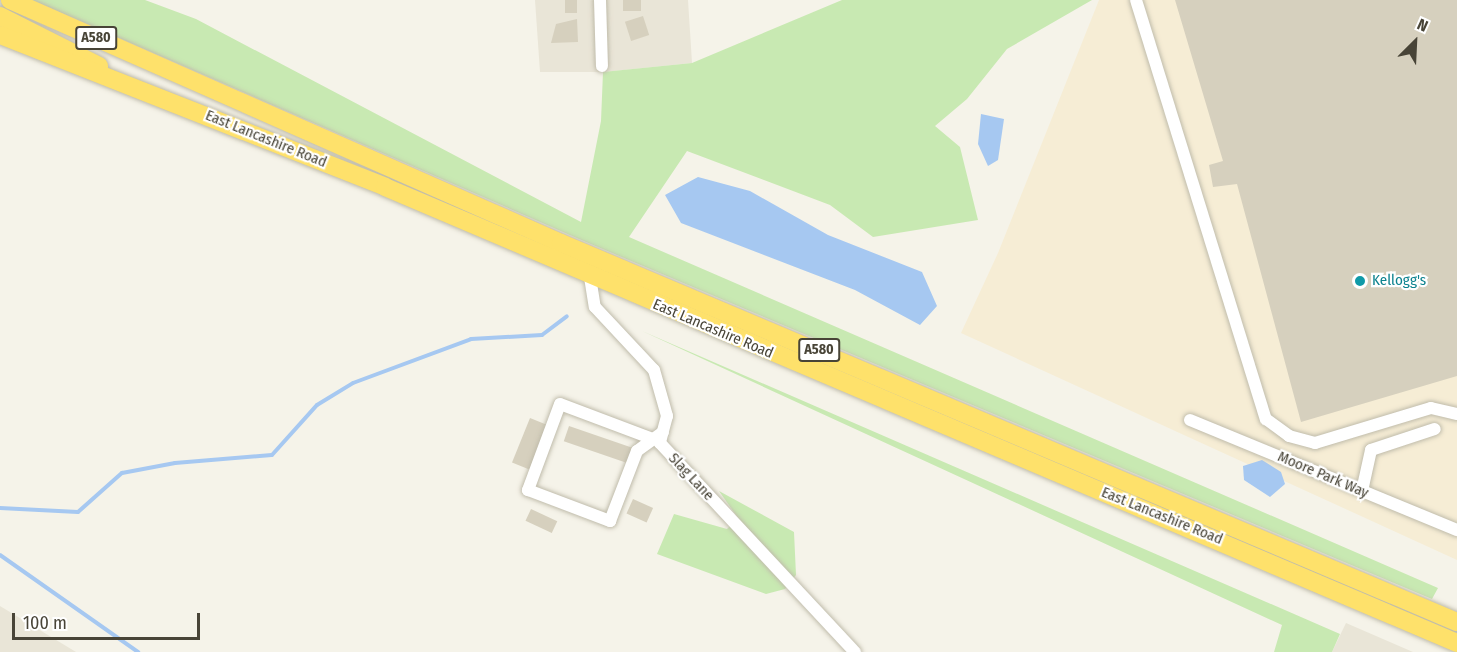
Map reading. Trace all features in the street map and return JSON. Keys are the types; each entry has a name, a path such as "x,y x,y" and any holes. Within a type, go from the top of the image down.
{"highway":[{"name":"East Lancashire Road","path":"10,0 582,252 1457,622"},
{"path":"0,16 69,47 129,84"},
{"name":"East Lancashire Road","path":"0,35 129,84 1457,643"},
{"path":"582,252 582,274"}],"street":[{"path":"600,0 602,66"},
{"path":"1136,0 1266,419 1289,436 1315,443 1431,408 1457,414"},
{"name":"Slag Lane","path":"582,274 595,307 654,370 667,416 658,436 660,443 855,652"},
{"path":"560,404 658,436 637,451 610,521 528,490 560,404"},
{"name":"Moore Park Way","path":"1190,420 1457,530"},
{"path":"1362,491 1371,450 1435,429"}],"shaded area":[{"path":"535,0 688,0 692,63 604,72 540,72"},
{"path":"1099,0 1457,0 1457,560 961,333 998,253"},
{"path":"0,606 76,652 0,652"},
{"path":"1346,623 1413,652 1332,652"}],"green space":[{"path":"32,0 145,0 196,19 581,222 601,121 603,72 692,63 842,0 1092,0 1007,49 967,99 935,126 960,147 978,220 873,237 830,205 687,151 629,237 1438,588 1432,599 579,239"},
{"path":"642,331 1340,634 1332,652 1274,652 1282,625"},
{"path":"719,491 794,532 796,575 785,589 766,594 657,554 674,514 727,529 738,518"}],"water":[{"path":"981,114 1004,119 998,160 988,166 978,144"},
{"path":"698,177 750,191 828,235 922,272 937,306 920,325 855,290 681,223 665,195"},
{"path":"1262,460 1281,472 1285,484 1270,497 1244,480 1243,466"}],"building":[{"path":"565,0 577,0 577,13 565,13"},
{"path":"623,0 641,0 641,11 623,11"},
{"name":"Kellogg's","path":"1175,0 1457,0 1457,376 1301,422 1237,184 1213,187 1209,165 1223,161"},
{"path":"643,16 649,35 631,41 625,22"},
{"path":"577,19 578,42 551,43 556,24"},
{"path":"530,418 550,426 532,471 512,463"},
{"path":"569,426 635,449 630,464 564,441"},
{"path":"633,499 653,508 647,523 626,514"},
{"path":"531,509 557,521 552,533 526,521"}],"waterway":[{"path":"0,508 78,512 122,473 175,463 272,455 317,405 353,383 471,339 542,335 567,316"},
{"path":"0,555 138,652"}],"place":[{"name":"Kellogg's","path":"1360,281"}]}
